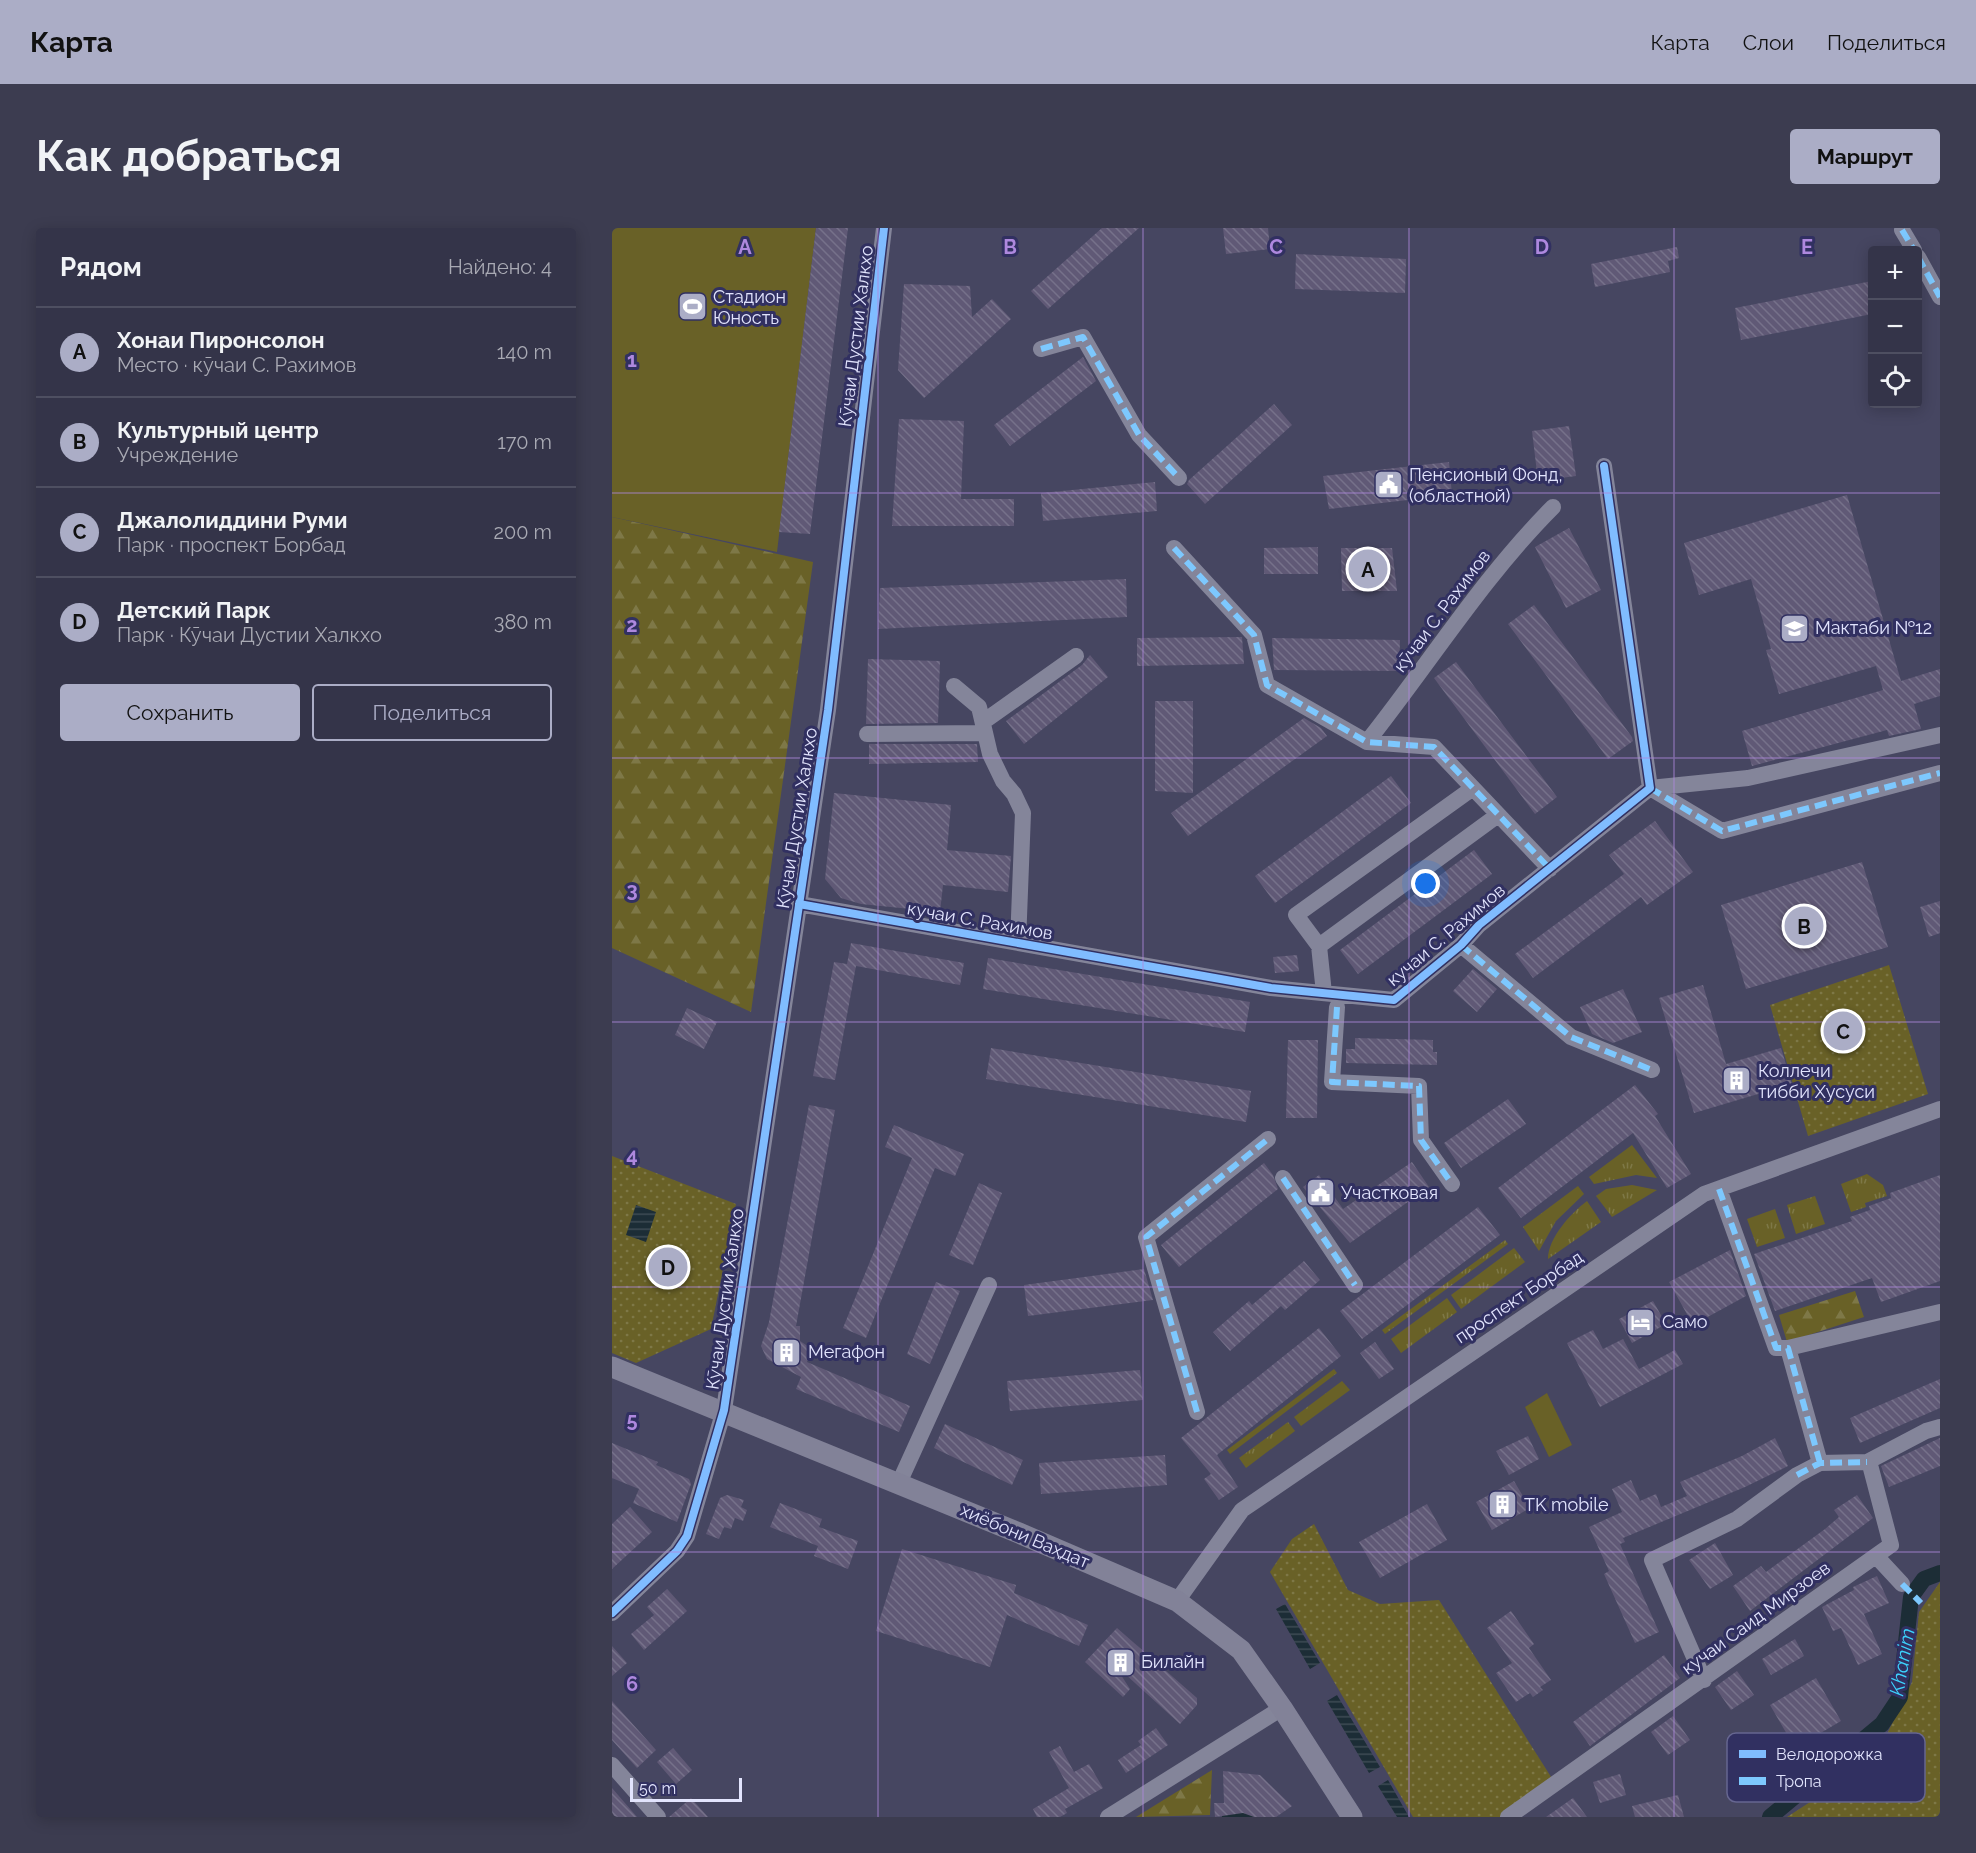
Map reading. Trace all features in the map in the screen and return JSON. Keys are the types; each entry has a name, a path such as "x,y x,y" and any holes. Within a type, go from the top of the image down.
{"main road":[{"name":"хиёбони Ваҳдат","path":"612,1367 899,1483 1176,1601 1241,1650 1282,1708 1352,1817"}],"street":[{"name":"Кӯчаи Дустии Халкхо","path":"612,1613 677,1551 687,1536 723,1410 829,700 884,228"},
{"path":"1902,230 1912,246"},
{"path":"1922,266 1940,297"},
{"path":"1041,349 1083,337 1139,435 1179,478"},
{"path":"1604,466 1650,788"},
{"name":"кӯчаи С. Рахимов","path":"1367,742 1515,546 1553,507"},
{"path":"1174,548 1254,635 1267,685 1367,742 1434,747 1550,869"},
{"path":"867,734 984,727 1076,656"},
{"path":"954,687 979,706 990,754 1003,782 1014,794 1023,813 1018,943"},
{"path":"1650,788 1748,778 1940,735"},
{"path":"1650,788 1722,831 1940,773"},
{"path":"1324,993 1319,946 1296,915 1473,788"},
{"name":"кучаи С. Рахимов","path":"799,904 1271,988 1394,1000 1461,945 1479,925 1650,788"},
{"path":"1319,946 1498,815"},
{"path":"1461,945 1571,1037 1652,1070"},
{"path":"1337,1007 1332,1082 1419,1086 1421,1140 1452,1184"},
{"name":"проспект Борбад","path":"1176,1601 1242,1510 1704,1194 1940,1109"},
{"path":"1197,1412 1146,1237 1268,1139"},
{"path":"1283,1178 1355,1285"},
{"path":"1719,1189 1776,1348 1788,1348 1940,1312"},
{"path":"899,1483 989,1285"},
{"path":"1788,1348 1820,1462"},
{"name":"кучаи Саид Мирзоев","path":"1508,1817 1891,1545 1869,1461 1926,1431 1940,1427"},
{"path":"1704,1680 1652,1560 1737,1519 1797,1475 1820,1462 1867,1461"},
{"path":"1876,1556 1902,1584"},
{"path":"1108,1817 1282,1708"},
{"path":"612,1765 658,1817"}],"green space":[{"path":"612,228 816,228 777,552 612,517"},
{"path":"612,517 813,562 751,1012 612,948"},
{"path":"1889,965 1928,1094 1808,1136 1770,1005"},
{"path":"1632,1145 1657,1178 1636,1175 1594,1184 1589,1177"},
{"path":"612,1156 736,1204 711,1329 636,1363 612,1353"},
{"path":"1867,1174 1883,1185 1887,1196 1865,1203 1866,1207 1851,1212 1841,1184"},
{"path":"1632,1185 1657,1190 1612,1217 1596,1196 1606,1189"},
{"path":"1578,1186 1584,1194 1556,1221 1539,1251 1523,1227"},
{"path":"1815,1196 1825,1224 1796,1234 1787,1205"},
{"path":"1587,1201 1601,1222 1548,1259 1556,1235 1574,1212"},
{"path":"1775,1209 1785,1238 1757,1247 1747,1219"},
{"path":"1505,1240 1508,1244 1385,1334 1382,1330"},
{"path":"1514,1248 1525,1262 1461,1309 1451,1295"},
{"path":"1855,1291 1864,1317 1787,1342 1779,1315"},
{"path":"1447,1298 1457,1312 1401,1353 1391,1339"},
{"path":"1334,1369 1337,1373 1230,1454 1227,1450"},
{"path":"1342,1381 1350,1390 1301,1426 1294,1417"},
{"path":"1547,1393 1572,1445 1549,1457 1525,1407"},
{"path":"1288,1422 1295,1431 1246,1468 1239,1458"},
{"path":"1314,1524 1348,1590 1380,1604 1439,1600 1553,1780 1504,1817 1413,1817 1270,1572 1292,1539"},
{"path":"1940,1582 1940,1817 1787,1817 1810,1802 1925,1802 1925,1733 1887,1733 1912,1682 1919,1612"},
{"path":"1212,1770 1210,1815 1136,1817"}],"water":[{"path":"636,1205 656,1212 646,1242 626,1235"},
{"path":"1285,1604 1320,1663 1310,1669 1276,1609"},
{"path":"1337,1695 1380,1767 1369,1773 1327,1701"},
{"path":"1388,1780 1409,1817 1397,1817 1378,1786"}],"building":[{"path":"816,228 848,228 810,534 779,532"},
{"path":"1102,228 1139,228 1048,309 1031,291"},
{"path":"1223,228 1268,228 1270,249 1226,254"},
{"path":"1677,247 1679,258 1668,261 1670,272 1595,287 1591,264"},
{"path":"1296,254 1406,259 1405,293 1295,289"},
{"path":"1868,282 1868,315 1741,340 1735,308"},
{"path":"904,284 970,286 972,317 992,299 1011,319 924,398 898,370"},
{"path":"1083,357 1096,381 1010,446 994,425"},
{"path":"1274,404 1292,425 1205,504 1187,484 1189,480"},
{"path":"899,419 964,421 961,499 1014,499 1014,526 892,526"},
{"path":"1569,426 1576,476 1538,481 1532,431"},
{"name":"Пенсионый Фонд, (областной)","path":"1449,462 1452,495 1329,509 1323,476"},
{"path":"1155,482 1157,511 1043,521 1041,493"},
{"name":"Мактаби №12","path":"1847,495 1901,681 1940,669 1940,696 1914,704 1921,729 1889,736 1887,730 1752,766 1742,731 1883,690 1876,666 1779,694 1766,650 1771,649 1751,579 1699,595 1684,543"},
{"path":"1569,528 1601,590 1566,608 1535,547"},
{"path":"1318,547 1318,574 1264,574 1264,548"},
{"path":"1341,548 1392,548 1397,591 1342,591"},
{"path":"1126,579 1127,617 878,629 880,588"},
{"path":"1534,605 1632,737 1633,741 1608,759 1508,624"},
{"path":"1242,637 1244,664 1137,666 1137,638"},
{"path":"1272,638 1400,640 1399,671 1274,670"},
{"path":"1090,655 1108,677 1024,744 1006,721 1082,665"},
{"path":"868,659 940,661 938,723 866,724"},
{"path":"1456,662 1557,797 1535,814 1434,678"},
{"path":"1155,701 1193,701 1193,793 1155,791"},
{"path":"1304,718 1321,728 1327,736 1188,836 1171,813"},
{"path":"869,744 977,744 978,762 869,764"},
{"path":"1391,776 1411,803 1275,903 1255,876"},
{"path":"834,793 951,805 947,850 1011,856 1008,892 943,885 940,912 861,904 841,898 825,879"},
{"path":"1655,821 1693,872 1647,905 1641,897 1533,978 1515,954 1624,874 1609,855"},
{"path":"1474,850 1492,874 1358,974 1340,950"},
{"path":"1862,862 1888,947 1746,989 1721,905"},
{"path":"1940,901 1940,933 1929,937 1920,907"},
{"path":"851,943 964,963 960,985 856,966 835,1080 813,1076 834,962 847,964"},
{"path":"1297,955 1299,971 1275,973 1273,957"},
{"path":"988,958 1250,1002 1245,1032 983,989"},
{"path":"1473,969 1497,989 1477,1012 1453,991"},
{"path":"1703,985 1726,1064 1781,1048 1792,1084 1694,1113 1659,998"},
{"path":"1623,989 1642,1032 1613,1043 1592,1034 1580,1007"},
{"path":"687,1008 717,1022 704,1049 675,1035"},
{"path":"1355,1038 1433,1040 1433,1052 1437,1052 1437,1065 1346,1063 1346,1049 1355,1049"},
{"path":"1288,1040 1318,1040 1317,1118 1286,1118"},
{"path":"991,1048 1251,1091 1246,1122 986,1079"},
{"path":"1635,1085 1658,1114 1655,1116 1691,1174 1667,1188 1633,1133 1521,1218 1498,1188"},
{"path":"1508,1099 1526,1124 1461,1168 1444,1143"},
{"path":"809,1105 835,1110 796,1326 800,1326 800,1341 812,1349 807,1362 910,1406 899,1432 796,1389 801,1377 767,1359 761,1346 769,1322"},
{"path":"894,1125 964,1154 955,1176 935,1168 866,1338 843,1328 912,1158 885,1147"},
{"path":"1412,1162 1429,1187 1350,1243 1303,1187 1319,1175 1343,1209"},
{"path":"1264,1163 1273,1175 1278,1189 1179,1267 1161,1245"},
{"path":"1940,1175 1940,1281 1881,1302 1872,1278 1775,1311 1754,1254 1852,1221 1850,1217 1870,1210 1869,1206 1891,1198 1890,1193"},
{"path":"979,1183 1002,1193 973,1265 949,1255"},
{"path":"1478,1207 1500,1235 1362,1339 1340,1311"},
{"path":"1730,1250 1746,1296 1693,1325 1669,1282"},
{"path":"1304,1261 1320,1280 1285,1310 1281,1306 1230,1351 1213,1332 1249,1301 1252,1305"},
{"path":"1144,1269 1153,1300 1028,1316 1024,1285"},
{"path":"936,1282 960,1291 930,1364 907,1354"},
{"path":"1653,1301 1666,1324 1632,1343 1619,1319"},
{"path":"1319,1328 1341,1356 1217,1455 1238,1487 1219,1500 1204,1479 1211,1474 1181,1438"},
{"path":"1593,1330 1603,1349 1623,1339 1639,1369 1675,1350 1683,1364 1600,1407 1567,1343"},
{"path":"1375,1342 1394,1369 1379,1379 1360,1353"},
{"path":"1140,1370 1143,1400 1010,1411 1007,1381"},
{"path":"1940,1379 1940,1408 1860,1443 1850,1418"},
{"path":"945,1424 1023,1460 1012,1485 934,1448"},
{"path":"1528,1436 1539,1459 1509,1475 1496,1451"},
{"path":"1775,1438 1788,1466 1745,1487 1623,1538 1625,1542 1620,1544 1659,1632 1635,1643 1604,1574 1609,1571 1589,1527 1622,1512 1612,1489 1631,1480 1640,1501 1656,1494 1661,1507 1687,1496 1680,1482 1742,1456"},
{"path":"1940,1438 1940,1466 1889,1487 1881,1466"},
{"path":"612,1443 658,1462 656,1465 689,1479 691,1484 677,1522 633,1503 639,1489 612,1478"},
{"path":"1165,1455 1167,1485 1041,1494 1039,1463"},
{"name":"TK mobile","path":"1514,1481 1530,1508 1492,1530 1476,1502"},
{"path":"727,1495 744,1500 741,1507 747,1510 743,1521 735,1518 731,1529 724,1527 719,1539 706,1534 720,1498"},
{"path":"1857,1495 1873,1518 1750,1611 1733,1586 1761,1566 1766,1572 1825,1529 1839,1517 1834,1510"},
{"path":"780,1503 822,1519 819,1527 858,1541 848,1569 814,1556 818,1546 770,1527"},
{"path":"1427,1504 1447,1540 1380,1578 1359,1542"},
{"path":"630,1507 652,1532 612,1569 612,1524"},
{"path":"1715,1543 1733,1575 1710,1589 1689,1560"},
{"path":"902,1549 1016,1585 1014,1593 1088,1625 1079,1646 1007,1615 990,1667 876,1631"},
{"path":"1877,1576 1889,1603 1864,1614 1882,1654 1858,1665 1841,1628 1833,1631 1822,1607 1854,1590 1853,1587"},
{"path":"667,1589 687,1611 644,1650 631,1634 654,1615 647,1607"},
{"path":"1511,1611 1534,1644 1529,1648 1551,1680 1540,1687 1543,1690 1533,1697 1530,1693 1516,1702 1496,1673 1512,1663 1487,1628"},
{"path":"1117,1628 1197,1698 1197,1705 1180,1724 1124,1673 1121,1675 1130,1689 1123,1697 1085,1662"},
{"path":"1795,1639 1804,1656 1771,1675 1762,1659"},
{"path":"612,1646 627,1663 612,1676"},
{"path":"1664,1655 1680,1678 1590,1746 1573,1722"},
{"path":"1737,1671 1754,1695 1731,1710 1715,1687"},
{"path":"1816,1678 1841,1721 1821,1733 1786,1733 1770,1705"},
{"path":"612,1701 656,1750 637,1768 612,1740"},
{"path":"1673,1716 1690,1740 1668,1755 1651,1732"},
{"path":"1156,1728 1168,1745 1126,1773 1118,1760 1141,1745 1138,1741"},
{"path":"1060,1746 1074,1772 1089,1764 1103,1788 1065,1809 1067,1813 1060,1817 1037,1817 1033,1809 1069,1788 1049,1752"},
{"path":"673,1748 692,1770 676,1784 657,1762"},
{"path":"1223,1771 1260,1775 1292,1806 1276,1817 1254,1817 1243,1813 1215,1817 1214,1803 1224,1803"},
{"path":"1620,1774 1626,1795 1600,1803 1593,1782"},
{"path":"612,1788 637,1817 612,1817"},
{"path":"1678,1795 1684,1817 1635,1817 1632,1806"},
{"path":"691,1798 708,1817 669,1817"},
{"path":"1573,1798 1587,1817 1546,1817"}],"waterway":[{"name":"Khanim","path":"1871,1733 1882,1724 1900,1697 1911,1597 1924,1579 1940,1573"},
{"name":"Khanim","path":"1770,1817 1788,1802"},
{"path":"1230,1817 1250,1817"}],"marked path":[{"path":"1902,230 1912,246"},
{"path":"1922,264 1940,297"},
{"path":"1041,349 1083,337 1139,435 1179,478"},
{"path":"1174,548 1254,635 1267,685 1367,742 1434,747 1550,869"},
{"path":"1650,788 1722,831 1940,773"},
{"path":"1461,945 1571,1037 1652,1070"},
{"path":"1337,1007 1332,1082 1419,1086 1421,1140 1452,1184"},
{"path":"1197,1412 1146,1237 1268,1139"},
{"path":"1283,1178 1355,1285"},
{"path":"1719,1189 1776,1348 1788,1348 1820,1463"},
{"path":"1797,1475 1820,1463 1867,1462"},
{"path":"1902,1584 1921,1603"}],"cycle path":[{"path":"612,1613 677,1551 687,1536 724,1410 828,710 884,228"},
{"path":"799,904 1271,988 1394,1000 1461,945 1479,925 1650,788 1604,466"}],"place":[{"name":"Стадион Юность","path":"692,307"},
{"name":"Пенсионый Фонд, (областной)","path":"1388,485"},
{"name":"Хонаи Пиронсолон","path":"1368,569"},
{"name":"Мактаби №12","path":"1794,628"},
{"name":"Культурный центр","path":"1804,926"},
{"name":"Джалолиддини Руми","path":"1843,1031"},
{"name":"Коллечи тибби Хусуси","path":"1737,1081"},
{"name":"Участковая","path":"1320,1193"},
{"name":"Детский Парк","path":"668,1267"},
{"name":"Само","path":"1641,1322"},
{"name":"Мегафон","path":"787,1352"},
{"name":"TK mobile","path":"1503,1505"},
{"name":"Билайн","path":"1120,1662"}]}
